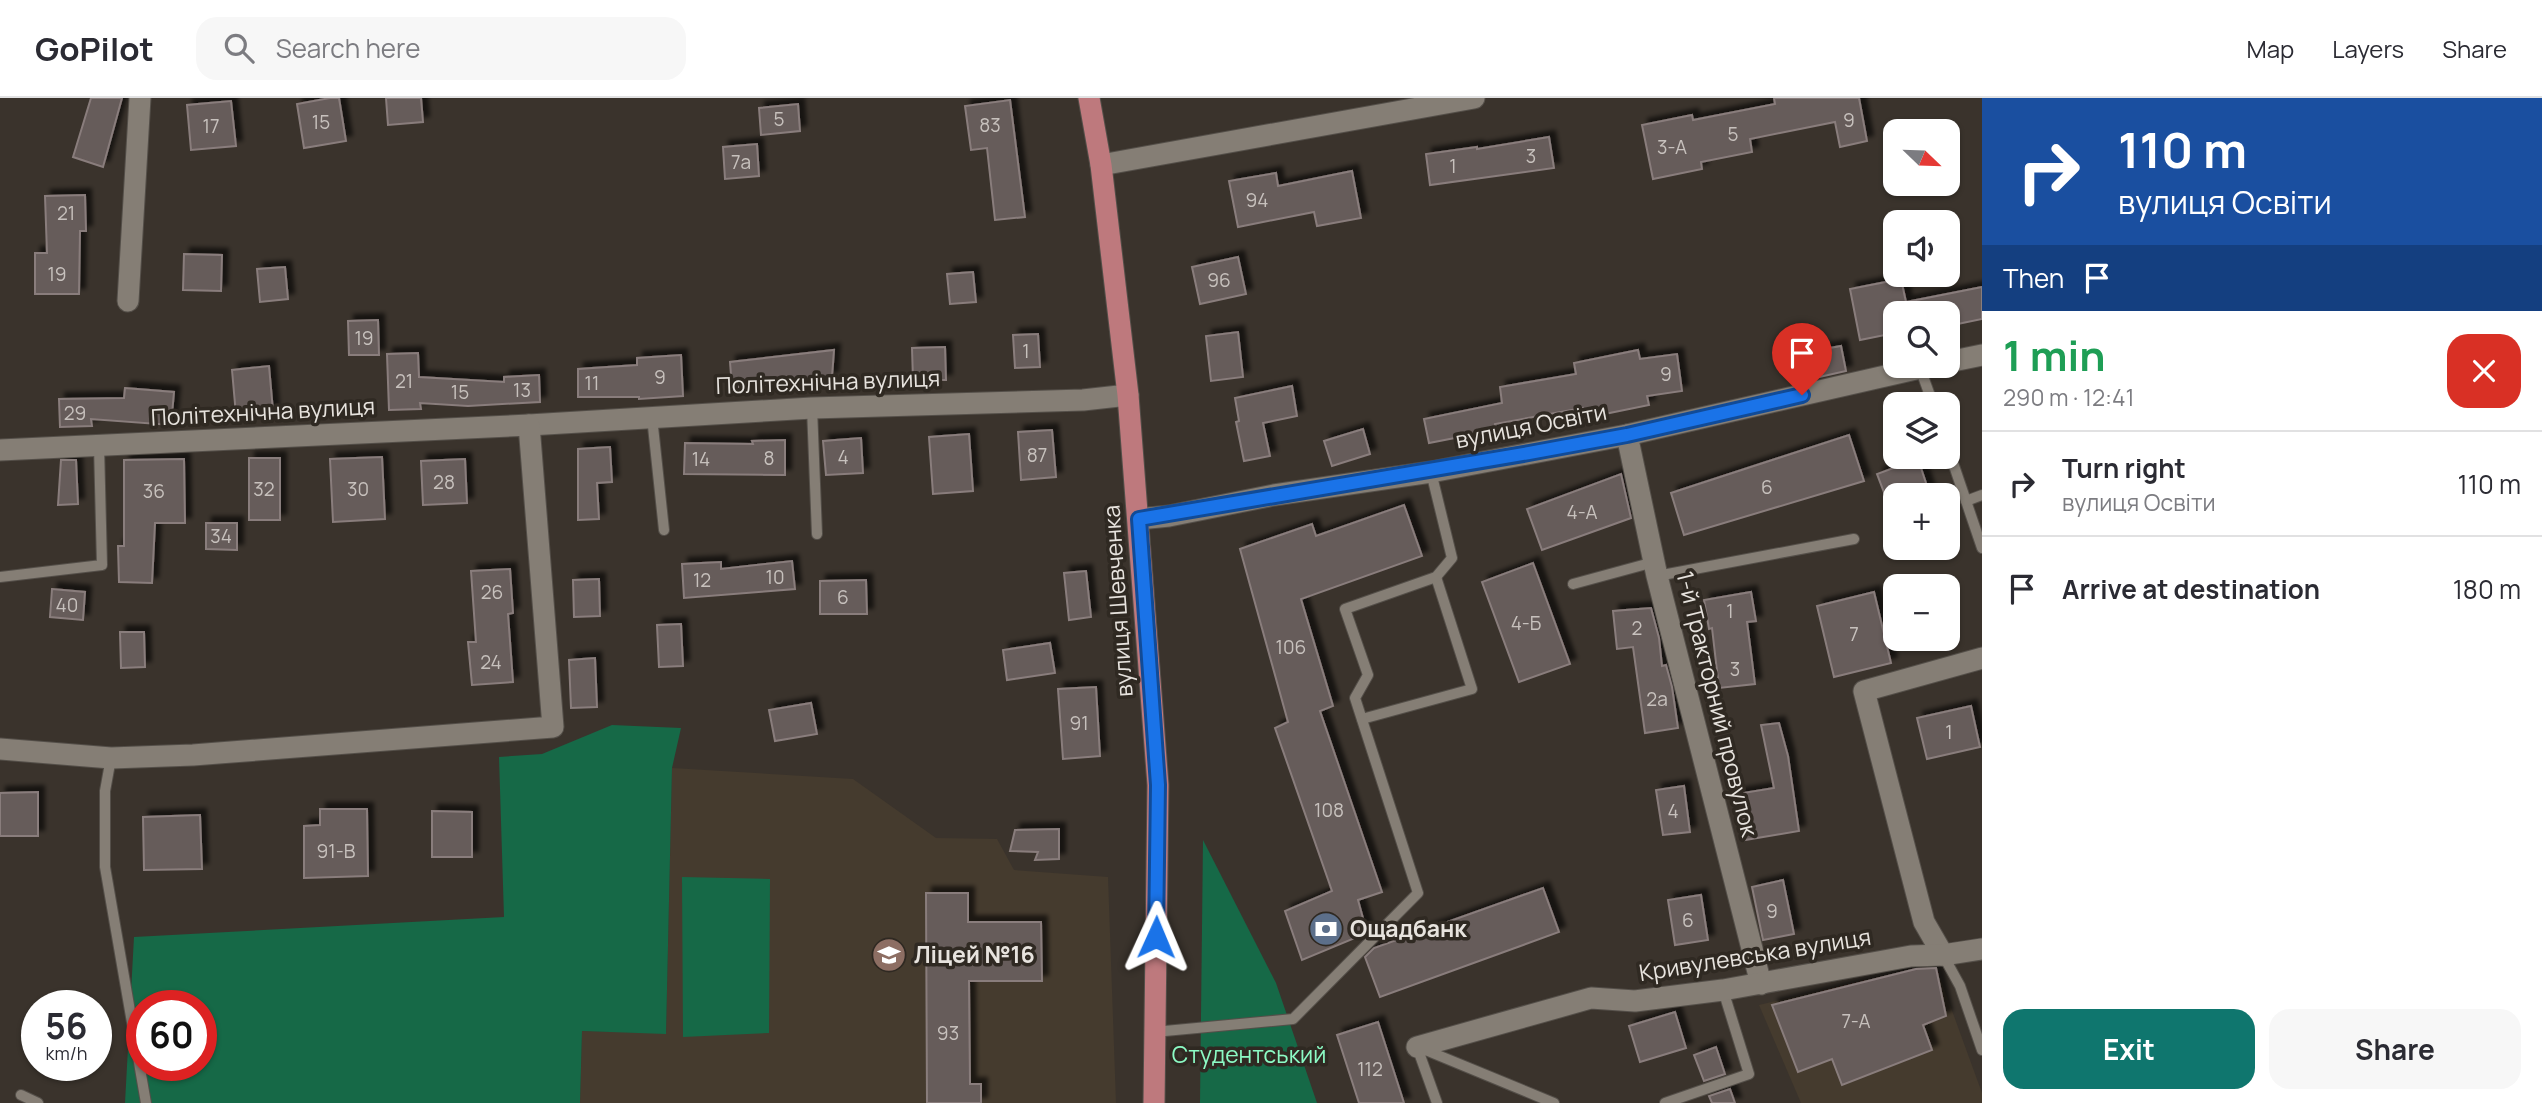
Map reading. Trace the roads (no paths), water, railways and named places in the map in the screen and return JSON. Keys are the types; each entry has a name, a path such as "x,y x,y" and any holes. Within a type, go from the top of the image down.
{"main road":[{"name":"вулиця Шевченка","path":"1089,98 1101,164 1128,395 1158,785 1153,1103"}],"street":[{"path":"128,301 140,98"},
{"path":"1101,164 1474,98"},
{"path":"1960,360 1982,355"},
{"name":"вулиця Освіти","path":"1139,519 1169,516 1274,495 1431,472 1627,435 1883,377"},
{"name":"Політехнічна вулиця","path":"0,450 529,425 812,408 1083,400 1128,395"},
{"path":"0,749 111,758 193,755 553,727 529,425"},
{"name":"1-й Тракторний провулок","path":"1627,435 1656,569 1761,984"},
{"path":"1943,955 1924,922 1864,691 1982,658"},
{"name":"Кривулевська вулиця","path":"1417,1047 1591,998 1636,1001 1761,984 1910,956 1943,955 1982,949"}],"lane":[{"path":"812,408 817,534"},
{"path":"652,417 664,530"},
{"path":"0,577 102,565 99,446"},
{"path":"1955,469 1982,548"},
{"path":"1154,1032 1293,1019 1418,893 1355,698 1368,675 1345,609 1436,577 1452,558 1431,472"},
{"path":"1966,501 1982,495"},
{"path":"1573,584 1854,539"},
{"path":"1362,719 1472,689 1436,577"},
{"path":"111,758 105,791 105,867 146,1103"},
{"path":"1943,955 1960,986 1982,1050"},
{"path":"1665,1103 1749,1074 1723,990"},
{"path":"1417,1047 1437,1103"},
{"path":"1417,1047 1554,1103"},
{"path":"21,1095 38,1103"}],"place":[{"name":"Ощадбанк","path":"1326,929"},
{"name":"Ліцей №16","path":"889,955"}],"park label":[{"name":"Студентський","path":"1249,1055"}]}
